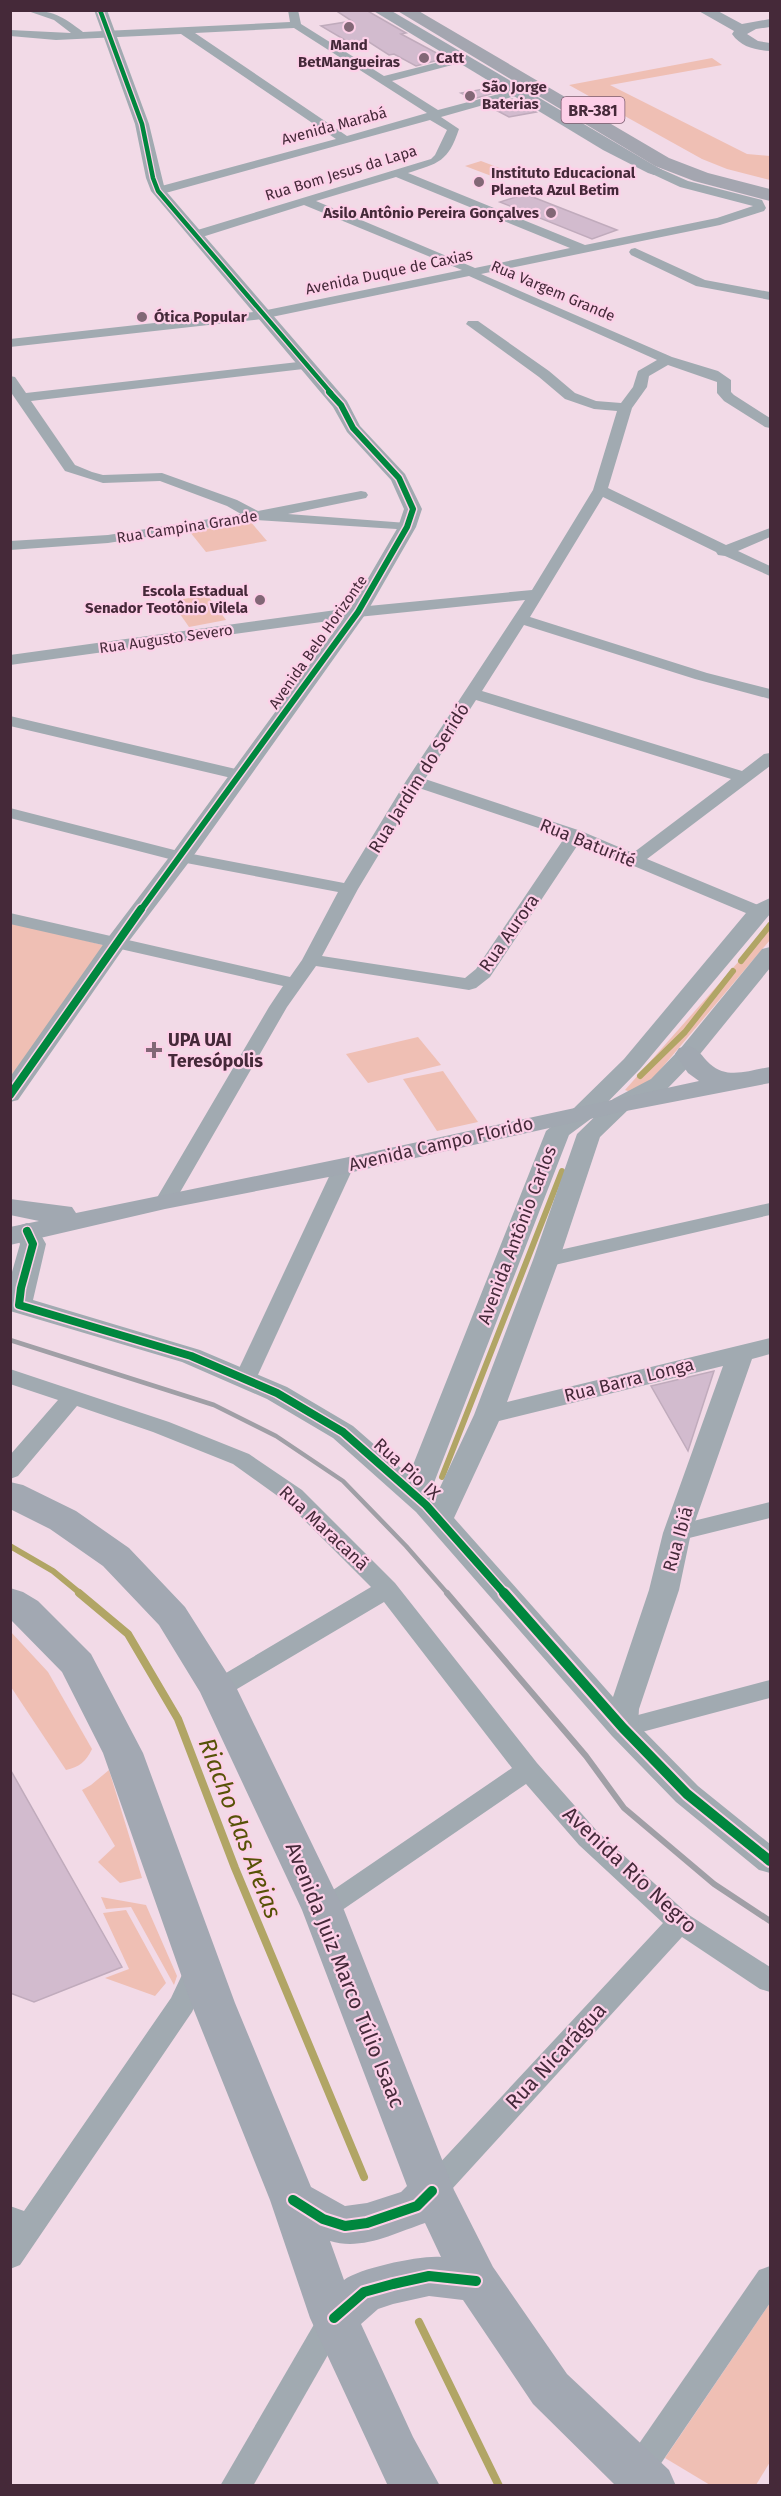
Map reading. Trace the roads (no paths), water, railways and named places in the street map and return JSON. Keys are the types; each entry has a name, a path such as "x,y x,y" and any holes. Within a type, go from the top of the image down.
{"highway":[{"path":"390,10 497,65"},
{"name":"BR-381","path":"405,10 662,162 765,198"},
{"name":"BR-381","path":"425,10 675,157 714,172 771,186"},
{"name":"BR-381","path":"513,55 542,72 569,96"},
{"name":"BR-381","path":"542,92 543,98 582,125 583,131"},
{"path":"654,170 765,198"}],"main road":[{"name":"BR-381","path":"379,10 583,131 654,170"},
{"path":"704,10 742,30 771,23"},
{"path":"733,10 771,23"},
{"path":"742,30 739,34 742,39 771,47"},
{"path":"688,1054 700,1072 738,1083"},
{"name":"Avenida Campo Florido","path":"112,1214 165,1201 344,1166 621,1104 771,1075"},
{"path":"11,1207 42,1213 112,1214 19,1233 11,1207"},
{"name":"Avenida Juiz Marco Túlio Isaac","path":"10,1494 63,1520 116,1557 172,1616 218,1689 323,1910 432,2191 476,2281 550,2390 643,2480"},
{"path":"10,1600 25,1610 77,1664 119,1744 198,1991 293,2200 334,2318 396,2453 414,2486"},
{"path":"293,2200 323,2219 345,2226 368,2223 417,2206 432,2191"},
{"path":"334,2318 364,2292 393,2284 429,2276 476,2281"}],"street":[{"path":"30,10 58,18 81,36"},
{"name":"Avenida Belo Horizonte","path":"10,1095 115,944 181,857 358,612 407,527 413,509 399,478 353,428 342,405 262,315 158,191 153,178 142,124 100,10"},
{"path":"293,10 296,25"},
{"path":"10,33 56,37 296,25 433,115"},
{"path":"184,31 344,139"},
{"path":"383,80 463,59"},
{"name":"Avenida Marabá","path":"158,191 519,92"},
{"name":"Rua Bom Jesus da Lapa","path":"195,235 400,174 435,161 441,156 442,149 453,129 433,115"},
{"path":"400,174 581,248"},
{"name":"Avenida Duque de Caxias","path":"10,343 262,315 720,221 760,208 765,198"},
{"name":"Rua Vargem Grande","path":"307,202 453,261 489,282 667,360 724,380 724,393 729,398 771,424"},
{"path":"635,252 701,283 771,296"},
{"path":"473,324 544,374 570,396 594,405 625,408"},
{"name":"Rua Jardim do Seridó","path":"165,1201 292,983 311,960 349,889 415,781 537,594 600,490 625,408 639,387 643,374 667,360"},
{"path":"20,403 307,365"},
{"path":"10,380 20,403 70,468 102,479 162,477 232,503 256,516 407,527"},
{"path":"600,490 723,552 771,572"},
{"name":"Rua Campina Grande","path":"10,546 108,539 256,516 361,495"},
{"path":"723,552 771,532"},
{"name":"Rua Augusto Severo","path":"10,660 358,612 537,594"},
{"path":"520,619 701,676 771,694"},
{"path":"472,693 746,778"},
{"path":"10,721 240,775"},
{"path":"633,861 771,758"},
{"name":"Rua Baturité","path":"415,781 575,835 633,861 765,909"},
{"path":"10,813 181,857 349,889"},
{"name":"Rua Aurora","path":"311,960 469,984 483,974 575,835"},
{"name":"Avenida Antônio Carlos","path":"415,1495 558,1131 583,1113 632,1064 765,909"},
{"path":"10,918 292,983"},
{"name":"Avenida Antônio Carlos","path":"439,1520 488,1415 546,1260 589,1134 621,1104 659,1084 688,1054 771,954"},
{"path":"245,1379 344,1166"},
{"path":"546,1260 771,1209"},
{"name":"Rua Pio IX","path":"19,1233 33,1244 21,1288 20,1305 191,1356 277,1394 343,1432 415,1495 439,1520 623,1728 687,1794 771,1861"},
{"name":"Rua Barra Longa","path":"488,1415 771,1346"},
{"name":"Rua Ibiá","path":"623,1728 624,1708 664,1590 677,1533 741,1353"},
{"name":"Rua Maracanã","path":"10,1376 161,1427 240,1460 294,1496 387,1589 528,1770"},
{"path":"10,1471 73,1396"},
{"path":"677,1533 771,1510"},
{"path":"218,1689 387,1589"},
{"path":"623,1728 771,1689"},
{"path":"323,1910 528,1770"},
{"name":"Avenida Rio Negro","path":"528,1770 588,1838 680,1922 771,1981"},
{"name":"Rua Nicarágua","path":"432,2191 680,1922"},
{"path":"10,2256 20,2222 198,1991"},
{"path":"643,2480 771,2279"},
{"path":"236,2486 334,2318"}],"waterway":[{"path":"741,961 770,925"},
{"path":"640,1076 685,1032 733,971"},
{"path":"442,1477 562,1171"},
{"name":"Riacho das Areias","path":"10,1546 53,1571 81,1594"},
{"name":"Riacho das Areias","path":"79,1593 128,1634 178,1719 235,1868 364,2177"},
{"name":"Riacho das Areias","path":"419,2322 499,2486"}],"railway":[{"path":"10,1340 214,1405 276,1436 343,1481 406,1546 448,1594"},
{"path":"447,1593 586,1756 624,1808 714,1884 770,1921"}],"place":[{"name":"Mand BetMangueiras","path":"349,27"},
{"name":"Catt","path":"424,58"},
{"name":"São Jorge Baterias","path":"470,96"},
{"name":"Instituto Educacional Planeta Azul Betim","path":"479,182"},
{"name":"Asilo Antônio Pereira Gonçalves","path":"551,213"},
{"name":"Ótica Popular","path":"142,317"},
{"name":"Escola Estadual Senador Teotônio Vilela","path":"260,600"},
{"name":"UPA UAI Teresópolis","path":"154,1050"}]}
